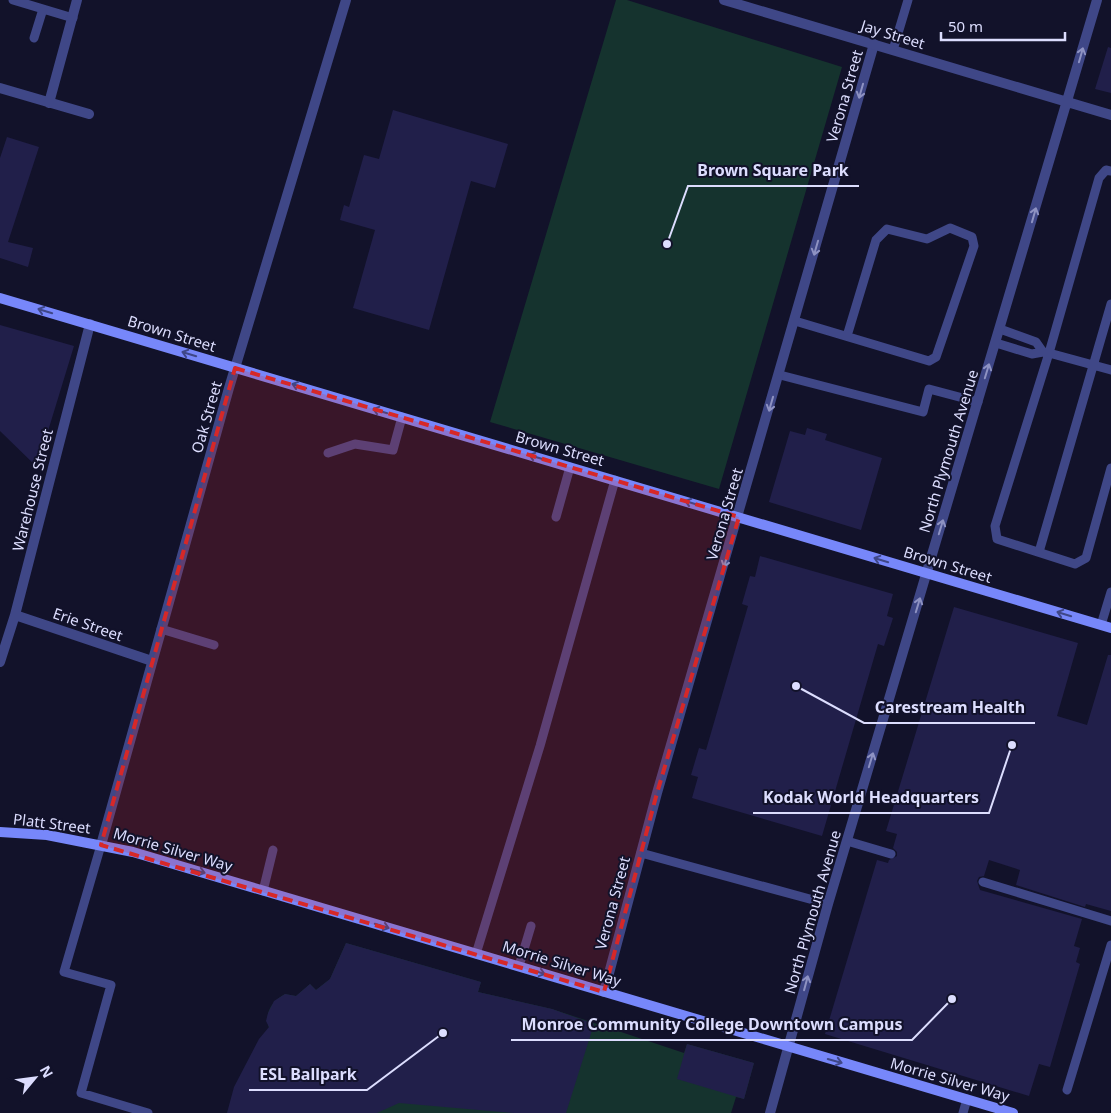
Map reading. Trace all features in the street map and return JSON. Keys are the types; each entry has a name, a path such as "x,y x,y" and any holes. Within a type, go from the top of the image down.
{"main road":[{"name":"Brown Street","path":"0,298 1106,627"},
{"name":"Platt Street","path":"0,832 47,835 100,845"},
{"name":"Morrie Silver Way","path":"100,845 262,890 1014,1113"}],"street":[{"path":"49,103 78,0"},
{"name":"Oak Street","path":"100,845 236,368 346,0"},
{"name":"Jay Street","path":"724,0 1111,115"},
{"name":"North Plymouth Avenue","path":"770,1113 828,904 928,574 1097,0"},
{"name":"Verona Street","path":"604,992 641,853 874,44"},
{"path":"0,88 89,114"},
{"name":"Warehouse Street","path":"0,662 15,615 90,324"},
{"name":"Erie Street","path":"15,615 152,661"}],"lane":[{"path":"13,0 72,18"},
{"path":"893,50 908,0"},
{"path":"34,38 43,9"},
{"path":"1111,171 1106,170 1099,178 994,526 997,539 1075,564 1086,558 1111,468"},
{"path":"795,321 929,362 936,357 974,246 972,237 950,228 927,239 886,229 876,240 847,336"},
{"path":"1039,552 1111,304"},
{"path":"1000,329 1036,342 1046,353"},
{"path":"996,342 1032,354 1046,353 1111,370"},
{"path":"780,374 923,412 930,389 978,402"},
{"path":"328,453 356,444 393,450 402,417"},
{"path":"556,517 570,467"},
{"path":"476,954 540,746 615,480"},
{"path":"1106,627 1111,592"},
{"path":"161,630 214,645"},
{"path":"847,841 891,854"},
{"path":"100,845 64,972 111,986 81,1093 148,1113"},
{"path":"262,890 273,850"},
{"path":"641,853 828,904"},
{"path":"983,882 1111,921"},
{"path":"519,966 531,926"},
{"path":"1067,1090 1111,945"},
{"path":"963,1113 967,1099"}],"highlighted area":[{"path":"235,368 739,517 657,793 604,992 101,845"}],"green space":[{"path":"616,0 627,0 842,67 719,489 490,422"},
{"path":"346,943 481,982 478,992 552,1009 684,1053 687,1044 754,1063 744,1099 736,1097 731,1113 227,1113 269,1028 268,1012 270,1008 276,1000 285,994 296,996 310,984 316,990 330,979"}],"building":[{"path":"1108,47 1111,48 1111,93 1095,89"},
{"path":"393,110 508,144 495,188 471,181 429,330 353,308 375,230 340,220 344,205 349,207 364,155 379,159"},
{"path":"7,137 39,147 8,242 33,248 28,267 0,258 0,158"},
{"path":"0,325 74,346 37,467 0,431"},
{"path":"807,428 827,434 825,440 882,458 861,530 769,502 790,431 805,435"},
{"path":"760,556 893,594 887,616 893,618 884,646 878,644 822,836 692,798 698,777 691,775 699,748 706,750 748,606 742,604 750,576 755,577"},
{"path":"954,607 1078,643 1057,716 1087,725 1108,655 1111,655 1111,911 1086,904 1085,907 1016,885 1020,870 989,860 984,876 979,877 977,881 980,890 1082,919 1074,946 1080,948 1076,962 1080,964 1050,1067 1039,1064 1029,1096 825,1034 877,860 888,863 889,860 897,856 897,852 893,848 897,834 886,831"},
{"path":"346,943 481,982 478,992 552,1009 594,1024 566,1113 514,1113 399,1103 377,1113 227,1113 234,1087 259,1039 269,1027 266,1021 274,1001 285,994 296,996 310,984 316,990 330,979"},
{"path":"687,1044 754,1063 744,1099 677,1079"}],"place":[{"name":"Brown Square Park","path":"667,244"},
{"name":"Carestream Health","path":"796,686"},
{"name":"Kodak World Headquarters","path":"1012,745"},
{"name":"Monroe Community College Downtown Campus","path":"952,999"},
{"name":"ESL Ballpark","path":"443,1033"}]}
